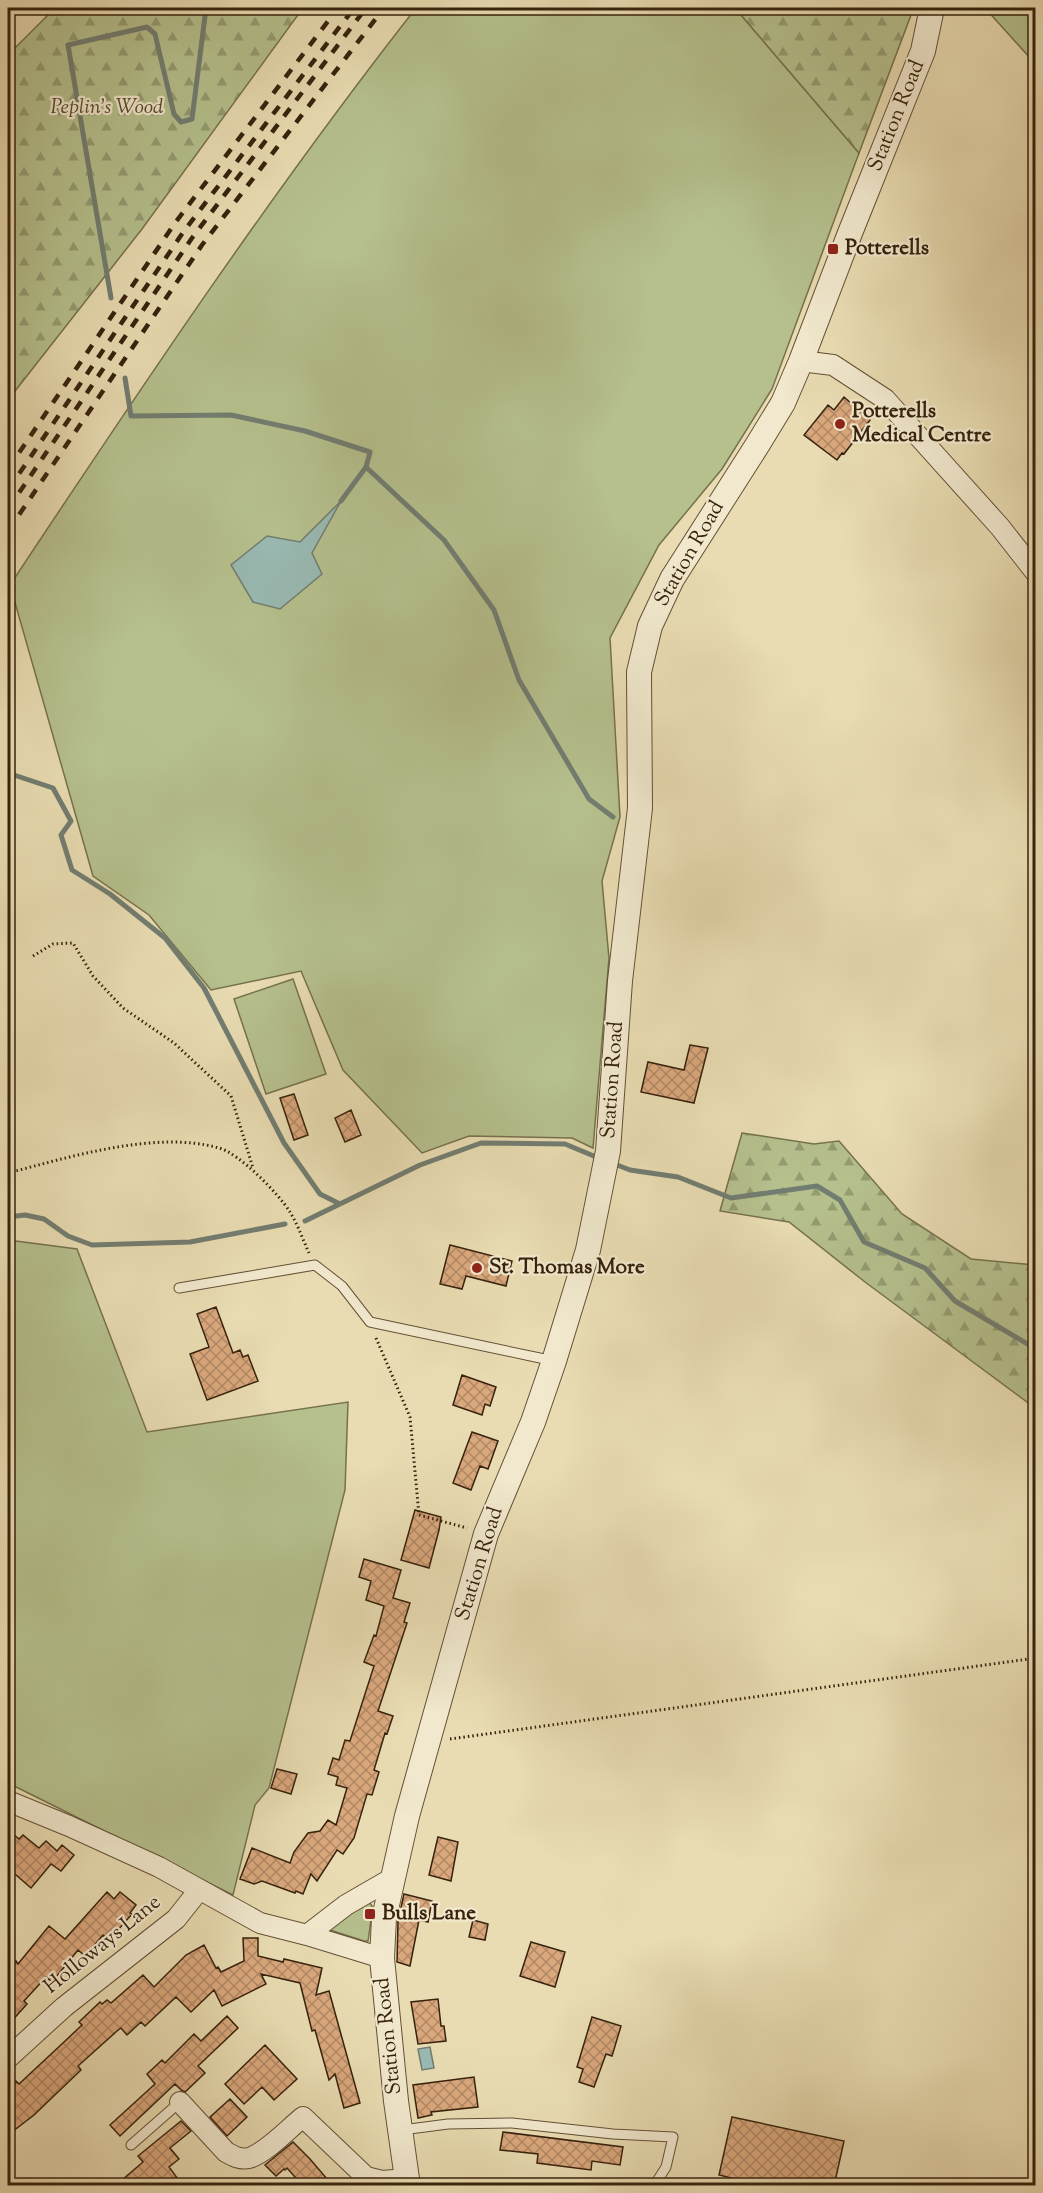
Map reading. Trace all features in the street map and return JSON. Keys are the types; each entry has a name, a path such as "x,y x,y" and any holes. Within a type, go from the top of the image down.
{"street":[{"name":"Station Road","path":"407,2182 381,1958 384,1918 391,1880 427,1744 486,1534 533,1422 554,1361 588,1250 607,1159 620,981 640,808 639,672 650,626 672,579 783,403 923,51 932,8"},
{"path":"801,361 833,365 885,399 1000,527 1035,573"},
{"path":"8,1801 159,1867 260,1923 381,1958"},
{"path":"307,1935 346,1905 391,1880"},
{"name":"Holloways Lane","path":"8,2058 64,2007 176,1919 200,1890"},
{"path":"180,2102 226,2152 235,2158 248,2158 265,2149 303,2117 366,2177 382,2181 407,2182"}],"lane":[{"path":"179,1288 315,1265 342,1286 370,1323 554,1361"},
{"path":"131,2145 180,2102"},
{"path":"400,2130 448,2124 512,2123 606,2134 673,2137 666,2167 654,2186"}],"path":[{"path":"33,956 52,944 73,943 93,976 123,1008 174,1043 231,1096 253,1170"},
{"path":"8,1173 92,1151 172,1141 221,1148 253,1170 290,1211 315,1265"},
{"path":"370,1323 410,1417 419,1515 486,1534"},
{"path":"427,1744 1035,1658"}],"green space":[{"name":"Peplin's Wood","path":"55,8 303,8 142,229 8,400 8,55"},
{"path":"416,8 735,8 859,153 772,389 722,469 659,545 610,638 620,817 602,881 609,958 593,1148 572,1138 469,1136 422,1153 343,1070 301,971 211,990 149,915 93,876 10,585 157,365 258,220"},
{"path":"735,8 911,8 911,15 859,153"},
{"path":"985,8 1035,8 1035,54 1031,59"},
{"path":"293,979 326,1074 266,1094 234,999"},
{"path":"742,1133 814,1144 839,1141 902,1214 971,1259 1035,1265 1035,1408 865,1282 789,1222 720,1211"},
{"path":"8,1240 77,1249 147,1432 348,1402 345,1490 269,1788 255,1805 233,1895 8,1783"},
{"path":"369,1902 372,1908 367,1908 366,1919 371,1920 368,1941 330,1930 330,1926"}],"water":[{"path":"341,501 312,553 322,574 280,609 253,602 231,565 267,536 300,542"},
{"path":"430,2047 434,2068 422,2070 418,2049"}],"building":[{"name":"Potterells Medical Centre","path":"844,397 870,420 837,460 804,435 828,405 834,410"},
{"path":"690,1045 708,1048 694,1103 641,1092 648,1062 684,1070"},
{"path":"294,1094 308,1135 294,1140 280,1098"},
{"path":"351,1110 361,1135 345,1142 335,1118"},
{"name":"St. Thomas More","path":"450,1245 512,1261 506,1286 466,1276 462,1289 440,1284"},
{"path":"216,1307 233,1353 240,1350 243,1357 248,1355 258,1381 207,1400 190,1354 209,1347 197,1314"},
{"path":"462,1375 496,1387 490,1406 485,1404 482,1415 453,1405"},
{"path":"472,1432 498,1441 488,1469 480,1466 471,1490 453,1483"},
{"path":"415,1510 441,1517 429,1568 401,1560"},
{"path":"364,1559 401,1570 393,1598 410,1603 404,1622 407,1623 378,1711 393,1716 387,1734 385,1733 374,1770 379,1772 372,1795 367,1794 354,1838 343,1854 337,1850 317,1881 311,1874 303,1894 262,1881 254,1884 240,1879 252,1848 290,1863 294,1852 308,1833 320,1831 328,1820 336,1825 347,1788 336,1785 338,1777 328,1774 333,1758 339,1760 345,1740 350,1741 374,1666 364,1662 374,1635 376,1636 384,1606 366,1600 371,1581 359,1577"},
{"path":"277,1769 297,1774 291,1794 271,1788"},
{"path":"8,1830 19,1839 23,1835 39,1848 46,1841 57,1851 62,1845 74,1855 61,1871 51,1864 31,1888 8,1868"},
{"path":"438,1837 458,1842 451,1881 429,1875"},
{"path":"107,1892 114,1899 120,1892 136,1905 130,1913 132,1914 109,1940 103,1935 85,1956 78,1950 52,1982 46,1977 24,2001 27,2004 8,2025 8,1970 16,1961 18,1964 49,1926 65,1939"},
{"path":"404,1894 432,1901 428,1922 419,1920 410,1966 397,1962 398,1921"},
{"path":"473,1920 488,1924 485,1940 469,1937"},
{"path":"243,1938 258,1938 258,1956 283,1962 284,1959 322,1968 316,1995 329,1991 360,2103 344,2108 335,2074 329,2080 315,2030 312,2031 300,1983 261,1974 266,1984 222,2006 214,1990 191,2012 176,1997 145,2026 141,2022 127,2035 121,2028 78,2066 81,2070 34,2115 8,2135 8,2089 16,2081 19,2084 82,2025 79,2022 100,2002 102,2004 107,2000 111,2003 143,1975 154,1987 186,1955 204,1945 216,1968 218,1967 221,1972 244,1961"},
{"path":"531,1942 565,1952 555,1987 520,1976"},
{"path":"438,1999 441,2026 444,2026 446,2041 418,2044 411,2002"},
{"path":"227,2016 238,2028 198,2066 205,2073 185,2092 175,2084 120,2136 110,2125 155,2084 147,2074 162,2060 165,2063 194,2034 201,2041"},
{"path":"592,2017 621,2026 612,2056 606,2054 594,2087 579,2082 583,2069 577,2067"},
{"path":"265,2045 297,2079 274,2100 262,2087 244,2104 225,2084"},
{"path":"474,2077 478,2107 431,2112 432,2115 418,2118 413,2085"},
{"path":"230,2099 247,2117 227,2136 210,2117"},
{"path":"732,2117 844,2141 834,2186 764,2186 719,2175"},
{"path":"181,2121 191,2131 170,2148 179,2159 169,2167 183,2186 115,2186 143,2162 138,2156"},
{"path":"503,2132 623,2147 620,2165 592,2161 591,2170 537,2163 538,2154 500,2150"},
{"path":"293,2142 333,2186 303,2186 287,2168 276,2176 265,2165"}],"waterway":[{"path":"111,298 68,45 147,27 155,34 174,114 181,122 192,119 206,8"},
{"path":"125,378 131,416 231,415 305,431 370,452 366,467 341,501"},
{"path":"366,467 444,540 494,610 519,680 589,799 613,817"},
{"path":"8,773 53,788 71,821 61,835 72,870 110,894 165,938 204,988 284,1143 320,1194 340,1204"},
{"path":"305,1221 420,1165 481,1143 565,1144 601,1159"},
{"path":"612,1163 630,1170 678,1177 731,1198 817,1186 840,1200 864,1242 925,1268 955,1301 1036,1349"},
{"path":"8,1217 25,1215 44,1219 68,1236 92,1245 190,1242 285,1224"}],"railway":[{"path":"8,469 175,223 338,8"},
{"path":"8,490 184,231 354,8"},
{"path":"8,509 192,238 366,8"},
{"path":"8,531 202,245 384,8"}],"place":[{"name":"Potterells","path":"833,249"},
{"name":"Potterells Medical Centre","path":"840,424"},
{"name":"St. Thomas More","path":"477,1268"},
{"name":"Bulls Lane","path":"370,1914"}]}
